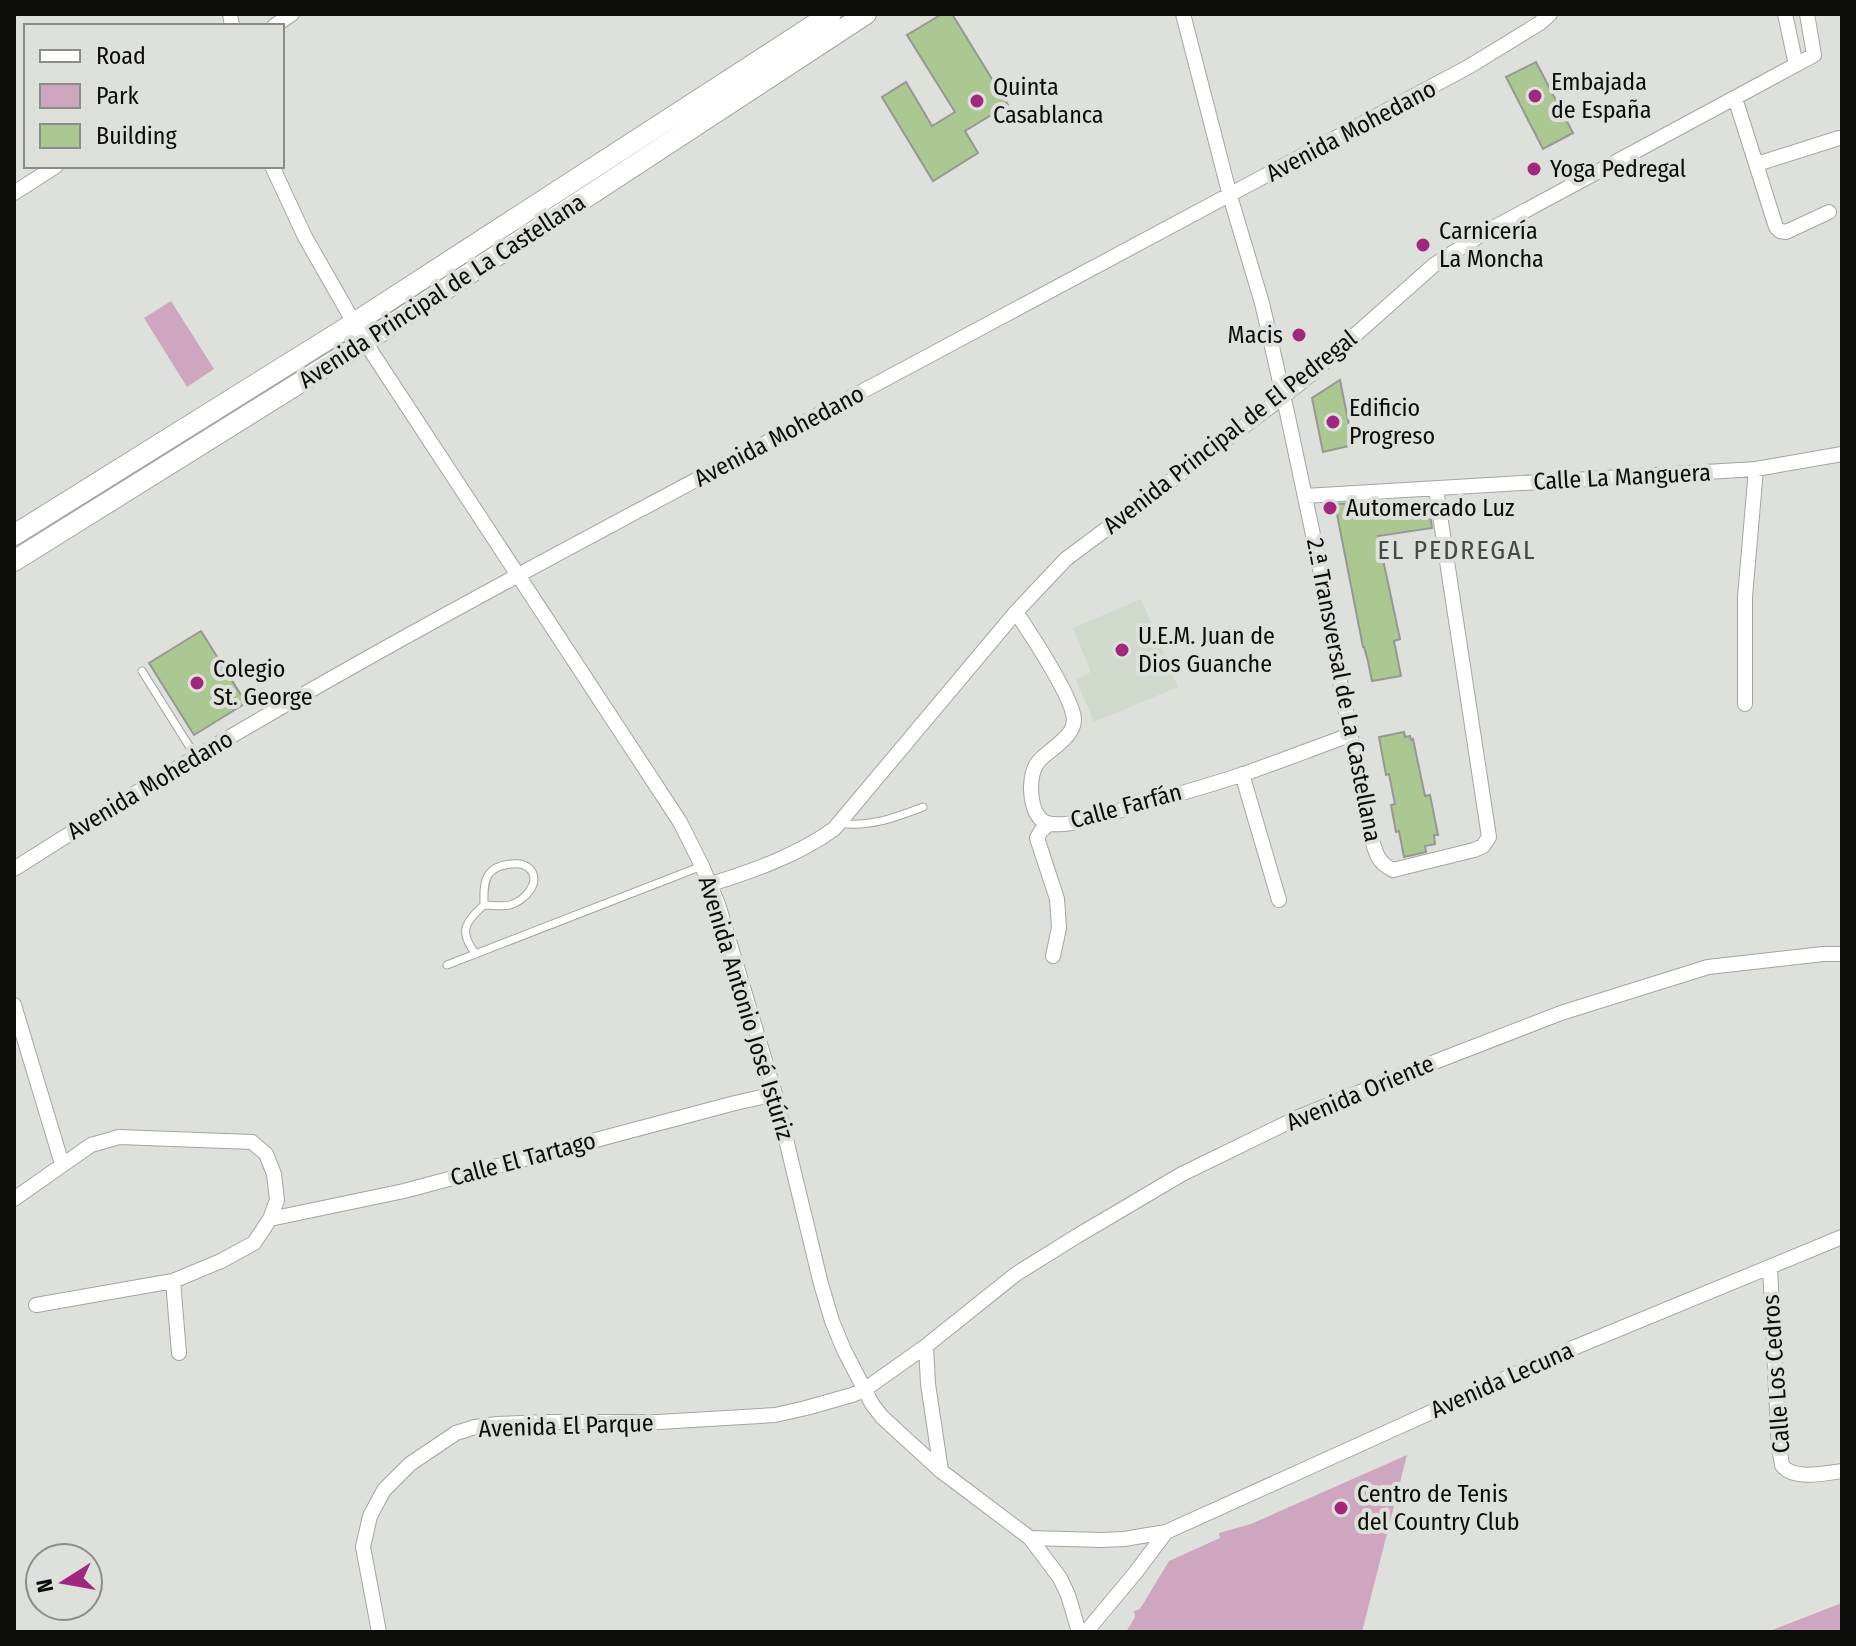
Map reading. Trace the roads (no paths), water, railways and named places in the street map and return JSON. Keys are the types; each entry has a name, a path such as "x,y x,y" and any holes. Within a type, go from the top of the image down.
{"street":[{"name":"Avenida Principal de La Castellana","path":"14,535 354,323 831,14"},
{"name":"Avenida Principal de La Castellana","path":"14,561 365,342 866,14"},
{"name":"2.ª Transversal de La Castellana","path":"1183,14 1230,196 1262,303 1305,496 1371,837 1383,865 1393,870 1474,850 1483,846 1489,837 1436,489"},
{"name":"Avenida Mohedano","path":"14,869 114,804 517,575 1470,66 1550,14"},
{"path":"1785,14 1796,65"},
{"name":"Avenida Principal de El Pedregal","path":"711,884 788,855 822,838 840,823 1016,612 1066,559 1283,397 1434,265 1482,234 1814,55 1807,14"},
{"path":"1735,98 1776,227 1786,232 1829,212"},
{"path":"1757,164 1839,138"},
{"path":"14,193 53,168"},
{"name":"Avenida Antonio José Istúriz","path":"273,168 305,237 365,342 680,822 711,884 775,1094 832,1321 864,1390 882,1417 941,1471 1030,1538 1060,1578 1079,1632"},
{"name":"Calle La Manguera","path":"1305,496 1756,469 1842,454"},
{"path":"1745,704 1745,597 1756,469"},
{"name":"Calle Farfán","path":"1016,612 1061,687 1074,720 1071,730 1034,765 1032,773 1031,792 1036,812 1040,819 1049,824 1073,823 1242,774 1350,735"},
{"path":"1242,774 1279,900"},
{"path":"1049,824 1037,838 1057,899 1059,928 1053,956"},
{"name":"Avenida Oriente","path":"864,1390 926,1346 1016,1274 1182,1174 1299,1117 1561,1013 1708,967 1842,954"},
{"path":"14,1005 62,1164"},
{"name":"Calle El Tartago","path":"270,1219 404,1191 775,1094"},
{"path":"14,1199 91,1145 119,1137 252,1142 266,1154 274,1174 277,1200 270,1219 254,1243 173,1281 36,1305"},
{"name":"Avenida Lecuna","path":"1030,1538 1102,1540 1166,1532 1573,1348 1842,1237"},
{"name":"Calle Los Cedros","path":"1770,1267 1782,1465 1790,1473 1803,1475 1842,1471"},
{"path":"173,1281 179,1353"},
{"path":"926,1346 928,1384 941,1471"},
{"name":"Avenida El Parque","path":"379,1632 363,1547 370,1516 384,1490 410,1464 456,1433 497,1424 658,1422 775,1415 864,1390"},
{"name":"Avenida Lecuna","path":"1086,1632 1166,1532"}],"lane":[{"path":"142,671 196,757"},
{"path":"840,823 855,826 869,824 923,807"},
{"path":"476,954 467,943 465,929 469,918 484,905 511,905 520,900 530,892 534,882 532,871 526,865 510,863 489,873 484,888 484,905"},
{"path":"447,965 702,866"}],"place":[{"name":"Embajada de España","path":"1535,96"},
{"name":"Quinta Casablanca","path":"977,101"},
{"name":"Yoga Pedregal","path":"1534,169"},
{"name":"Carnicería La Moncha","path":"1423,245"},
{"name":"Macis","path":"1299,335"},
{"name":"Edificio Progreso","path":"1333,422"},
{"name":"Automercado Luz","path":"1330,508"},
{"name":"U.E.M. Juan de Dios Guanche","path":"1122,650"},
{"name":"Colegio St. George","path":"197,683"},
{"name":"Centro de Tenis del Country Club","path":"1341,1508"}],"district":[{"name":"EL PEDREGAL","path":"1457,550"}]}
